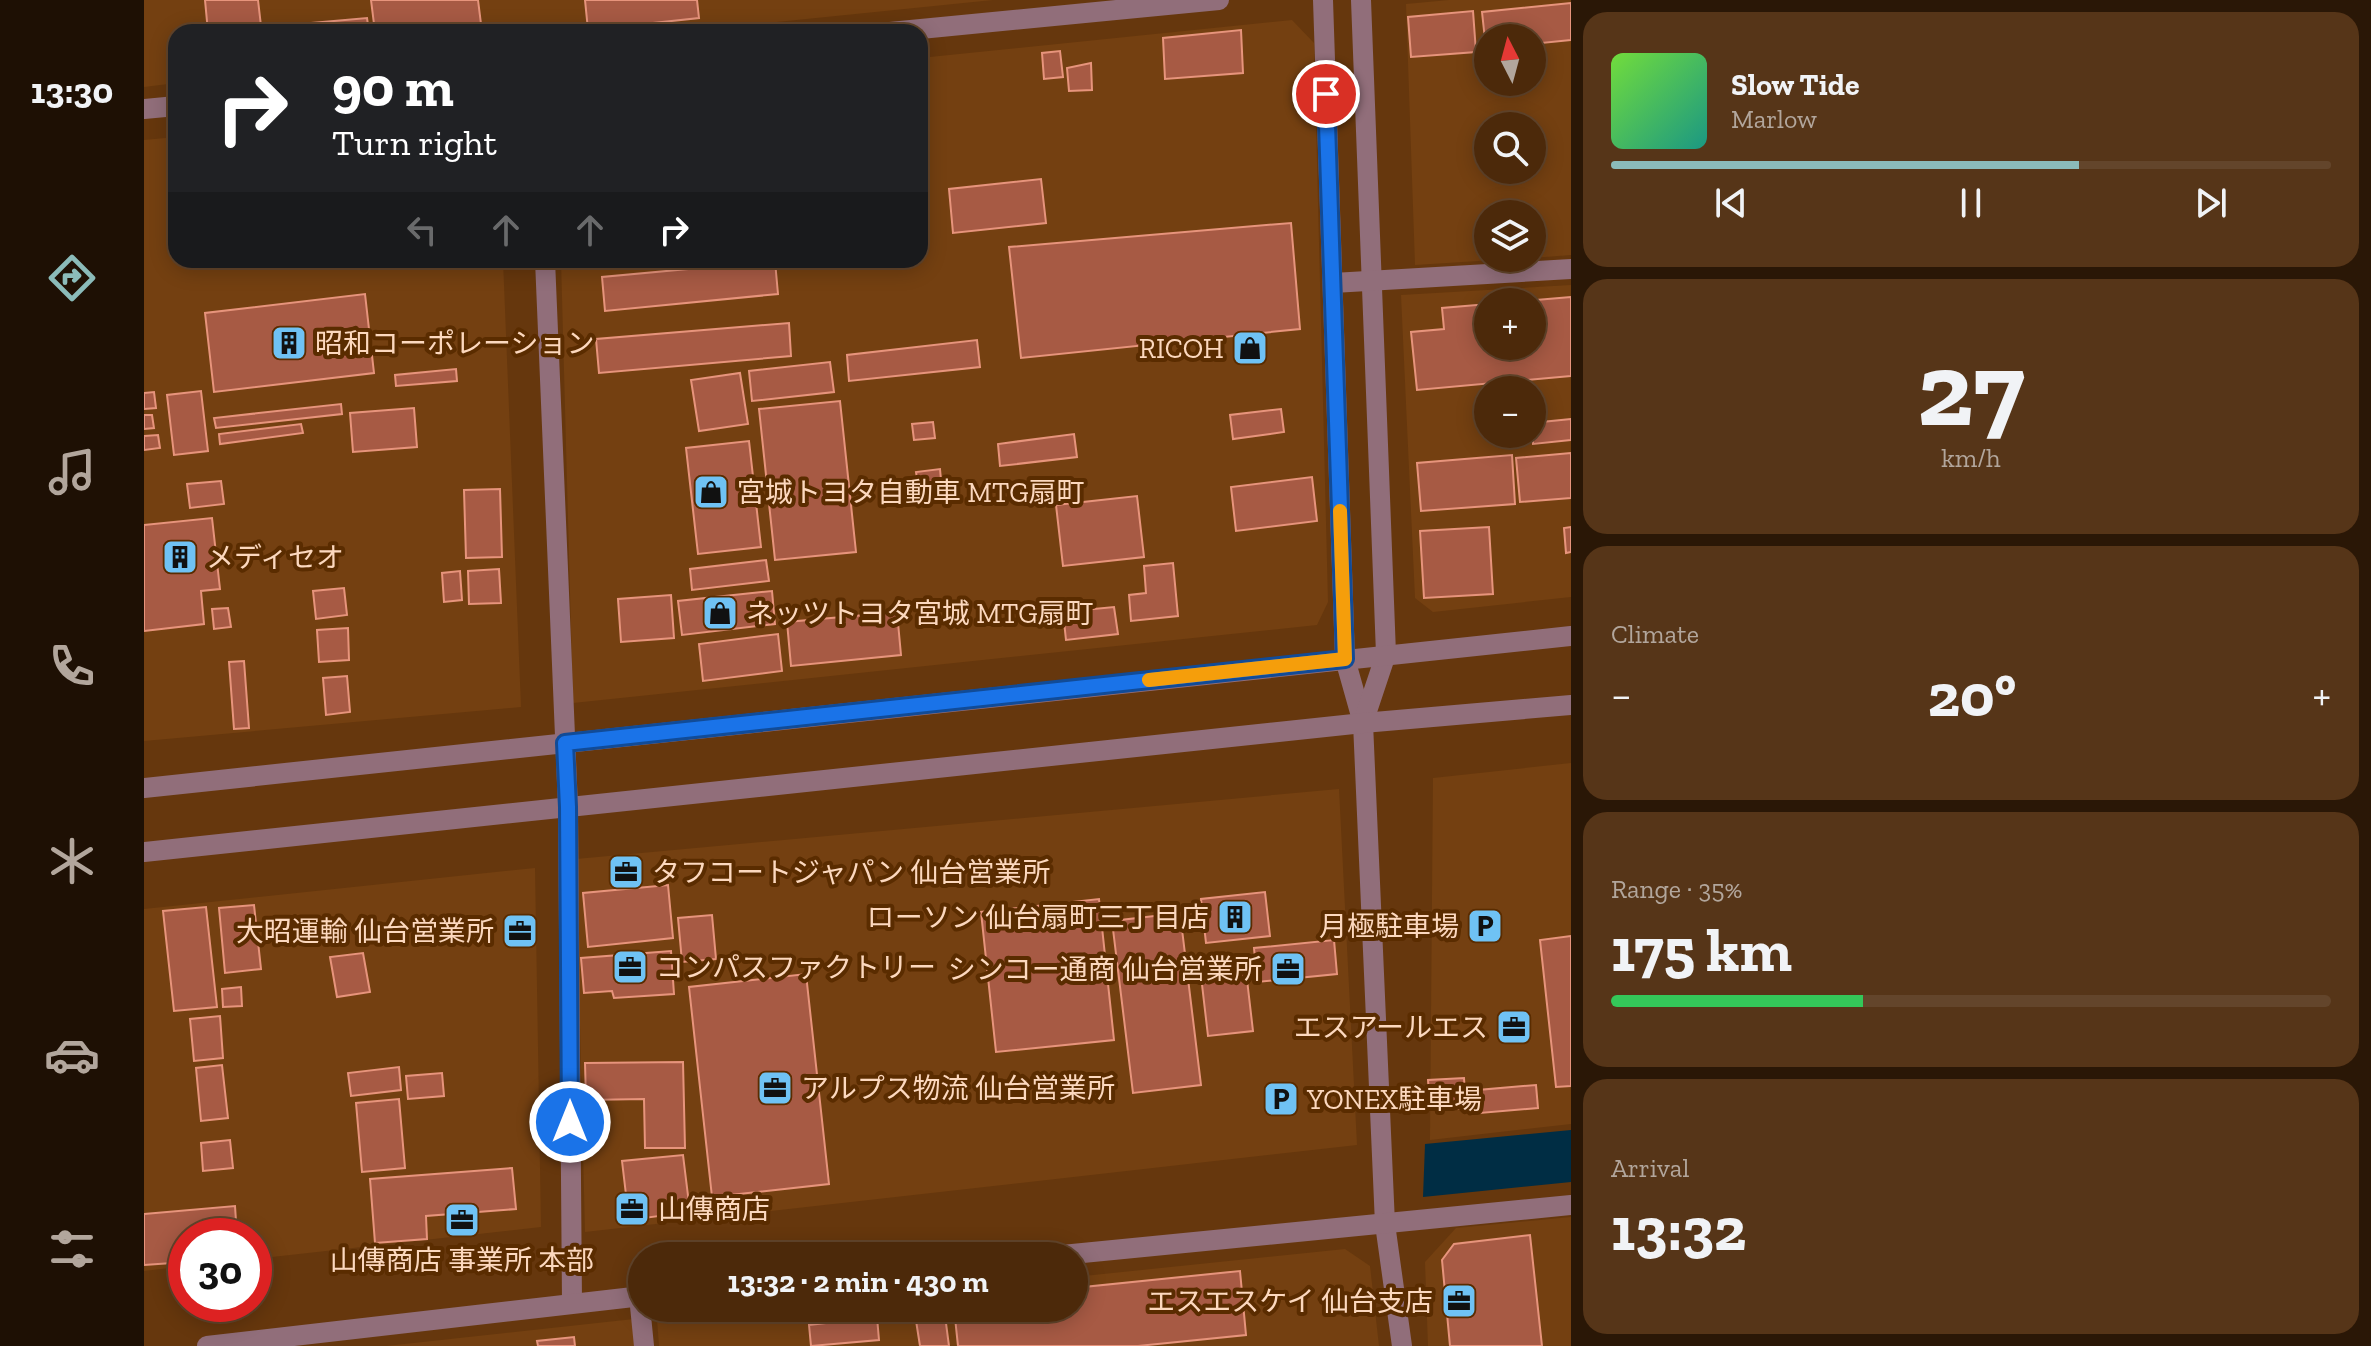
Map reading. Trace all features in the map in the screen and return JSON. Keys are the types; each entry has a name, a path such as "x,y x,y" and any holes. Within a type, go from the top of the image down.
{"street":[{"path":"928,28 1219,0"},
{"path":"1323,0 1345,659 1363,723 1385,1224 1402,1346"},
{"path":"1361,0 1386,654 1363,723"},
{"path":"144,109 168,107"},
{"path":"545,268 568,807 572,1303"},
{"path":"1333,283 1571,269"},
{"path":"144,788 1571,636"},
{"path":"144,852 1363,723 1571,705"},
{"path":"1088,1253 1571,1205"},
{"path":"207,1346 628,1297"},
{"path":"642,1322 644,1346"}],"shaded area":[{"path":"144,0 993,0 758,24 168,24 168,84 144,87"},
{"path":"1449,0 1571,0 1571,255 1546,257 1546,200 1474,200 1474,261 1415,265 1406,4"},
{"path":"1292,20 1314,43 1328,602 1317,625 573,703 561,268 928,268 928,57"},
{"path":"168,138 168,268 503,268 521,707 144,741 144,140"},
{"path":"1571,285 1571,597 1433,612 1415,598 1401,295 1474,291 1474,360 1546,360 1546,288 1520,288"},
{"path":"1571,763 1571,1124 1430,1140 1433,778"},
{"path":"1339,789 1357,1145 585,1232 576,859"},
{"path":"535,868 541,1227 272,1257 272,1218 168,1218 168,1268 144,1271 144,909"},
{"path":"1571,1217 1571,1346 1428,1346 1425,1262 1456,1228"},
{"path":"1345,1249 1370,1266 1379,1346 659,1346 657,1322 1088,1322 1088,1276"},
{"path":"628,1320 634,1322 637,1346 386,1346"}],"water":[{"path":"1571,1130 1571,1182 1423,1197 1425,1144"}],"building":[{"path":"205,0 258,0 261,24 207,24"},
{"path":"371,0 478,0 481,24 374,24"},
{"path":"585,0 697,0 699,18 644,24 587,24"},
{"path":"1571,3 1571,40 1546,43 1546,24 1483,24 1482,12"},
{"path":"1473,11 1474,52 1411,57 1408,17"},
{"path":"367,18 368,24 312,24"},
{"path":"1241,30 1243,73 1165,79 1163,38"},
{"path":"1060,51 1063,77 1044,79 1042,53"},
{"path":"1091,63 1092,90 1069,91 1067,68"},
{"path":"1041,179 1046,223 953,233 949,189"},
{"path":"1291,223 1300,329 1021,358 1009,247"},
{"path":"699,268 776,268 778,294 605,311 602,277"},
{"name":"昭和コーポレーション","path":"365,294 374,373 214,392 205,313"},
{"path":"1571,297 1571,376 1474,376 1474,385 1417,390 1411,332 1444,329 1442,308 1474,305 1474,360 1546,360 1546,299"},
{"path":"789,323 791,356 599,373 596,339"},
{"path":"977,340 980,367 849,381 847,355"},
{"path":"830,362 834,392 752,401 749,371"},
{"path":"456,369 457,381 396,386 395,375"},
{"path":"740,373 748,424 699,431 691,380"},
{"path":"201,391 208,451 174,455 167,395"},
{"path":"154,392 156,408 144,409 144,393"},
{"path":"840,401 856,552 775,560 759,409"},
{"path":"341,404 342,414 216,428 214,418"},
{"path":"414,408 417,447 353,452 350,413"},
{"path":"1281,409 1284,432 1233,439 1230,415"},
{"path":"144,415 152,415 154,428 144,429"},
{"path":"1571,419 1571,440 1546,443 1546,422"},
{"path":"933,422 935,438 914,440 912,424"},
{"path":"301,424 303,433 220,444 219,434"},
{"path":"1074,434 1077,457 1000,466 998,444"},
{"path":"158,435 160,448 144,450 144,436"},
{"path":"749,441 761,547 698,554 686,448"},
{"path":"1571,453 1571,498 1520,502 1516,458"},
{"path":"1512,455 1515,504 1421,511 1417,463"},
{"path":"940,469 941,480 918,484 916,472"},
{"path":"1312,477 1317,521 1236,531 1231,487"},
{"path":"221,481 224,504 190,508 187,484"},
{"path":"500,489 502,557 466,558 464,490"},
{"path":"941,490 943,501 921,504 920,493"},
{"path":"1137,496 1144,557 1063,566 1056,505"},
{"name":"メディセオ","path":"212,518 220,589 201,591 204,624 144,631 144,525"},
{"path":"1489,527 1493,594 1424,598 1420,531"},
{"path":"1571,527 1571,552 1566,553 1564,528"},
{"path":"766,560 769,581 692,590 690,569"},
{"path":"1173,563 1178,616 1131,621 1129,595 1146,593 1144,566"},
{"path":"499,569 501,603 469,604 468,571"},
{"path":"460,571 462,600 444,602 442,573"},
{"path":"344,588 347,615 316,619 313,591"},
{"path":"772,591 775,624 682,635 678,601"},
{"path":"671,595 674,638 621,642 618,599"},
{"path":"1114,607 1118,634 1066,640 1063,612"},
{"path":"228,608 231,627 214,629 212,609"},
{"path":"897,612 901,655 791,666 787,622"},
{"path":"348,628 349,660 319,662 317,630"},
{"path":"778,634 782,671 703,681 699,644"},
{"path":"244,661 249,728 234,729 229,662"},
{"path":"347,676 350,712 326,715 323,678"},
{"path":"668,885 673,938 588,947 583,893"},
{"name":"ローソン 仙台扇町三丁目店","path":"1265,892 1270,936 1206,943 1201,899"},
{"path":"1099,899 1114,1040 996,1052 981,912"},
{"path":"254,905 261,969 225,973 219,908"},
{"path":"206,907 217,1007 174,1011 163,911"},
{"path":"1180,913 1201,1085 1133,1093 1112,921"},
{"path":"712,915 716,959 682,962 678,918"},
{"path":"1571,936 1571,1086 1556,1087 1540,940"},
{"path":"1334,940 1337,974 1257,982 1254,948"},
{"path":"671,951 674,994 614,998 612,991 584,993 581,958"},
{"path":"363,953 370,992 337,997 330,957"},
{"path":"1246,971 1253,1031 1208,1036 1201,976"},
{"path":"806,974 829,1184 712,1197 689,987"},
{"path":"241,987 242,1006 223,1007 222,989"},
{"path":"220,1016 223,1058 194,1061 190,1019"},
{"path":"683,1062 685,1148 645,1148 644,1099 586,1100 585,1063"},
{"path":"222,1065 228,1118 201,1121 196,1068"},
{"path":"399,1067 401,1090 351,1096 348,1073"},
{"path":"442,1073 444,1096 408,1099 406,1076"},
{"path":"1464,1078 1466,1108 1430,1110 1428,1080"},
{"path":"1536,1085 1538,1108 1480,1113 1478,1090"},
{"path":"399,1099 405,1168 362,1172 356,1103"},
{"path":"230,1140 233,1168 203,1171 201,1143"},
{"path":"683,1155 690,1212 629,1220 622,1161"},
{"path":"512,1168 516,1209 426,1216 427,1239 375,1243 370,1179"},
{"path":"235,1206 236,1218 168,1218 168,1263 144,1265 144,1214"},
{"path":"1530,1235 1542,1346 1450,1346 1442,1260 1454,1244"},
{"path":"1240,1271 1246,1335 1138,1346 958,1346 955,1322 1088,1322 1088,1287"},
{"path":"877,1322 879,1340 811,1346 809,1325"},
{"path":"916,1322 946,1322 949,1346 920,1346"},
{"path":"574,1337 575,1346 538,1346 537,1341"}],"slow traffic":[{"path":"1149,680 1345,659 1340,511"}],"place":[{"name":"昭和コーポレーション","path":"289,343"},
{"name":"RICOH","path":"1250,348"},
{"name":"宮城トヨタ自動車 MTG扇町","path":"711,492"},
{"name":"メディセオ","path":"180,557"},
{"name":"ネッツトヨタ宮城 MTG扇町","path":"720,613"},
{"name":"タフコートジャパン 仙台営業所","path":"626,872"},
{"name":"ローソン 仙台扇町三丁目店","path":"1235,917"},
{"name":"月極駐車場","path":"1485,926"},
{"name":"大昭運輸 仙台営業所","path":"520,931"},
{"name":"コンパスファクトリー","path":"630,967"},
{"name":"シンコー通商 仙台営業所","path":"1288,969"},
{"name":"エスアールエス","path":"1514,1027"},
{"name":"アルプス物流 仙台営業所","path":"775,1088"},
{"name":"YONEX駐車場","path":"1281,1099"},
{"name":"山傳商店","path":"632,1209"},
{"name":"山傳商店 事業所 本部","path":"462,1220"},
{"name":"エスエスケイ 仙台支店","path":"1459,1301"}],"route":[{"path":"570,1122 565,743 1345,659 1326,94"}]}
